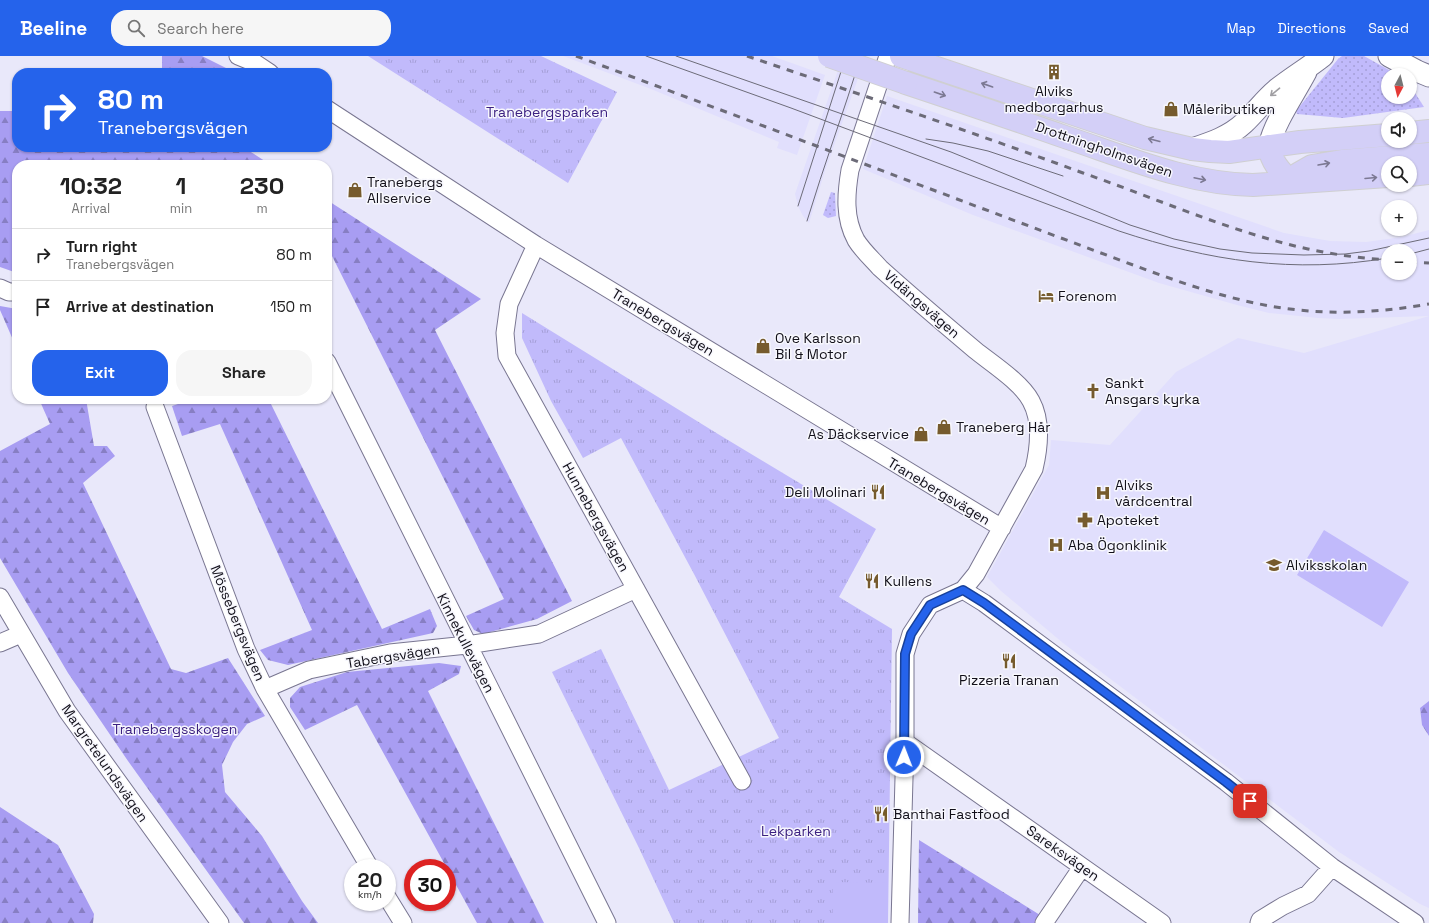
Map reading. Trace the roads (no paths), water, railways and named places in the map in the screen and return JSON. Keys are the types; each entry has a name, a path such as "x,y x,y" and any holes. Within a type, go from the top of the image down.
{"main road":[{"name":"Drottningholmsvägen","path":"829,56 1178,174 1212,182 1233,185 1253,185 1381,176"},
{"name":"Drottningholmsvägen","path":"908,58 1146,138 1192,149 1229,152 1269,146 1381,136"},
{"path":"1417,132 1429,131"},
{"path":"1269,146 1274,164 1291,182 1298,174 1312,166 1342,161 1429,154"},
{"path":"1417,174 1429,173"}],"street":[{"path":"238,56 262,68"},
{"name":"Vidängsvägen","path":"888,56 850,170 847,189 847,208 850,223 856,239 880,268 1023,389 1032,401 1037,417 1039,437 1038,455 1034,469 976,574 963,590"},
{"path":"1192,149 1217,141 1236,129 1243,124 1301,63 1323,56"},
{"path":"1389,56 1429,76"},
{"path":"1417,56 1429,65"},
{"path":"1269,146 1270,138 1294,95 1301,63"},
{"name":"Tranebergsvägen","path":"332,112 516,230 536,245 1002,528"},
{"name":"Hunnebergsvägen","path":"536,245 509,304 504,333 507,356 742,781"},
{"path":"0,288 12,292"},
{"name":"Kinnekullevägen","path":"332,372 607,923"},
{"name":"Mössebergsvägen","path":"155,407 246,649 265,689 365,859"},
{"name":"Tabergsvägen","path":"265,689 309,670 390,653 467,645 538,634 636,589"},
{"path":"900,923 905,742 905,654 911,634 930,605 963,590 984,603 1226,782 1332,867 1415,923"},
{"name":"Margretelundsvägen","path":"0,597 67,711 220,923"},
{"path":"0,643 21,634"},
{"name":"Sareksvägen","path":"905,742 1162,923"},
{"path":"1044,923 1082,867"},
{"path":"1259,923 1260,920 1308,894 1332,867"},
{"path":"396,911 403,923"}],"tram line":[{"path":"646,56 791,108 1119,231 1153,241 1186,250 1252,262 1319,265 1353,263 1381,259"},
{"path":"676,56 951,152 1130,225 1174,239 1220,249 1252,253 1304,255 1345,254 1369,251 1429,238"},
{"path":"798,206 846,56"},
{"path":"807,221 861,56"},
{"path":"926,139 953,143 988,151 1063,176"},
{"path":"1417,252 1429,249"}],"railway":[{"path":"576,56 1125,262 1206,290 1248,302 1308,311 1360,312 1429,304"},
{"path":"747,56 915,113 1238,230 1315,250 1381,259"},
{"path":"1417,262 1429,263"}],"place":[{"name":"Alviks medborgarhus","path":"1054,72"},
{"name":"Måleributiken","path":"1171,109"},
{"name":"Tranebergs Allservice","path":"355,190"},
{"name":"Forenom","path":"1046,296"},
{"name":"Ove Karlsson Bil & Motor","path":"763,346"},
{"name":"Sankt Ansgars kyrka","path":"1093,391"},
{"name":"Traneberg Hår","path":"944,427"},
{"name":"As Däckservice","path":"921,434"},
{"name":"Deli Molinari","path":"878,492"},
{"name":"Alviks vårdcentral","path":"1103,493"},
{"name":"Apoteket","path":"1085,520"},
{"name":"Aba Ögonklinik","path":"1056,545"},
{"name":"Alviksskolan","path":"1274,565"},
{"name":"Kullens","path":"872,581"},
{"name":"Pizzeria Tranan","path":"1009,661"},
{"name":"Banthai Fastfood","path":"881,814"}],"park label":[{"name":"Tranebergsparken","path":"547,112"},
{"name":"Tranebergsskogen","path":"175,729"},
{"name":"Lekparken","path":"796,831"}]}
